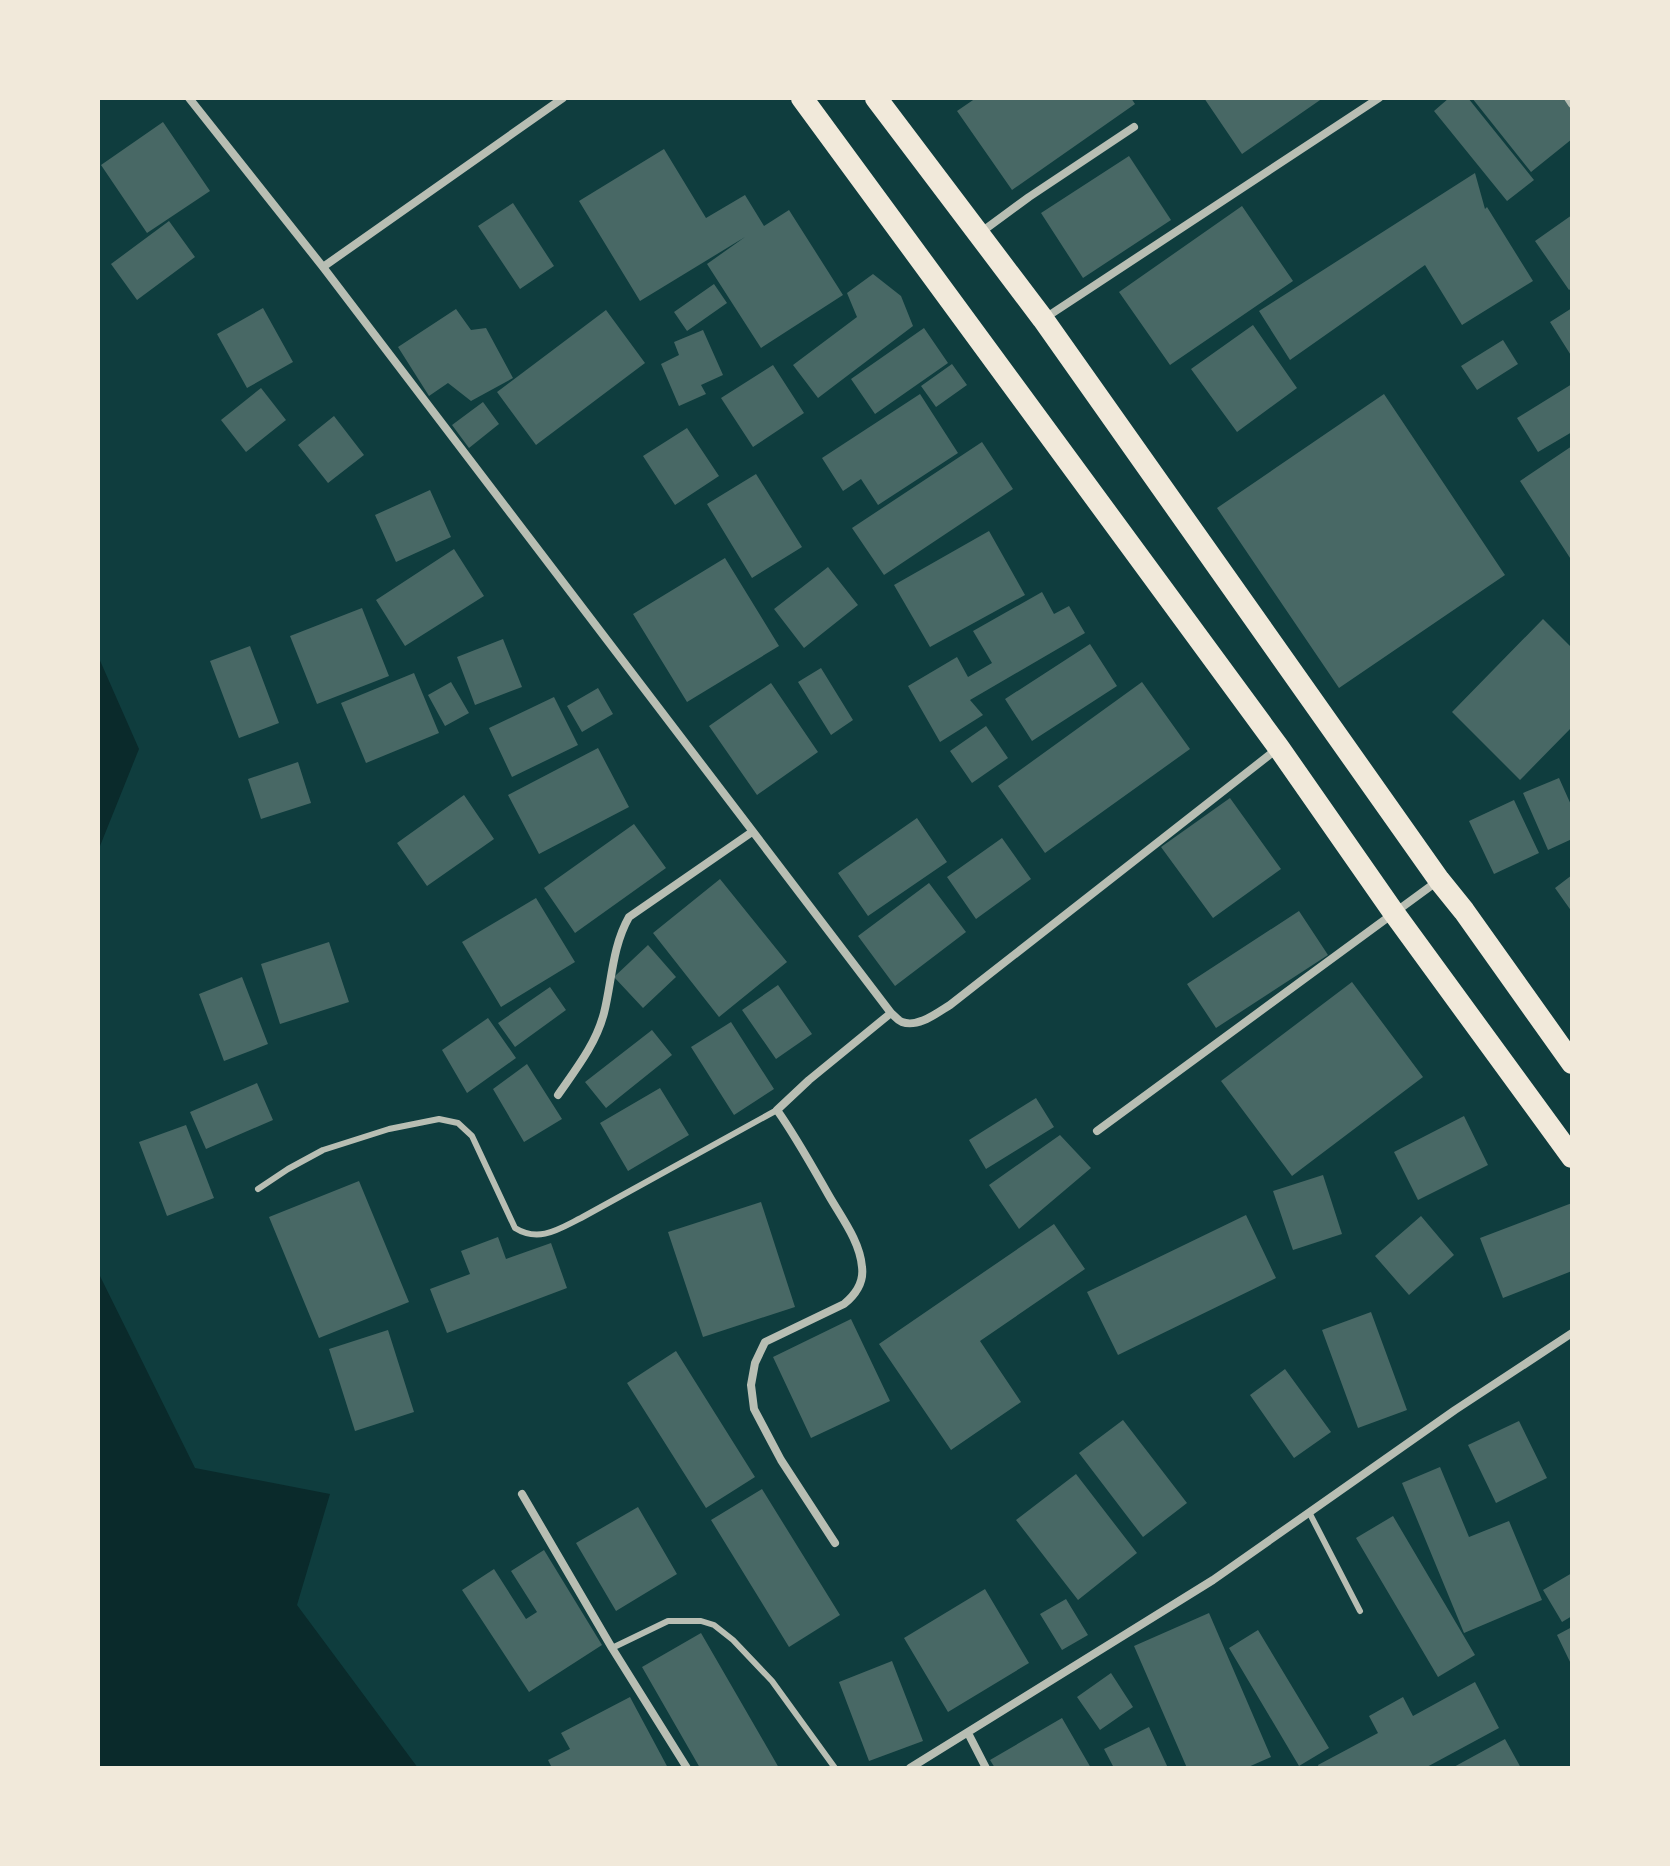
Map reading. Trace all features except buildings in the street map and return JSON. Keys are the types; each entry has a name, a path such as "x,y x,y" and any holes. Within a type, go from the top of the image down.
{"highway":[{"path":"802,98 1279,748 1394,913 1572,1157"},
{"path":"876,98 1043,319 1567,1056"}],"street":[{"path":"189,98 323,267 891,1013 902,1022 915,1023 950,1005 1279,748"},
{"path":"323,267 563,98"},
{"path":"1043,319 1379,98"},
{"path":"1568,98 1572,104"},
{"path":"979,234 1134,127"},
{"path":"558,1095 592,1045 603,1015 621,931 629,917 752,832"},
{"path":"1097,1131 1439,880"},
{"path":"835,1543 781,1460 754,1409 751,1385 755,1363 765,1342 844,1304 859,1286 863,1269 855,1240 795,1135 777,1110 891,1013"},
{"path":"910,1768 1213,1580 1455,1410 1572,1333"},
{"path":"522,1494 687,1768"},
{"path":"968,1733 986,1768"}],"lane":[{"path":"258,1189 323,1150 389,1129 439,1119 458,1123 472,1136 515,1228 526,1235 538,1235 581,1218 777,1110"},
{"path":"1310,1514 1360,1611"},
{"path":"612,1648 668,1621 701,1621 714,1625 733,1640 772,1681 835,1768"}],"water":[{"path":"98,656 139,749 98,851"},
{"path":"98,1272 195,1468 330,1494 297,1605 418,1768 98,1768"}]}
